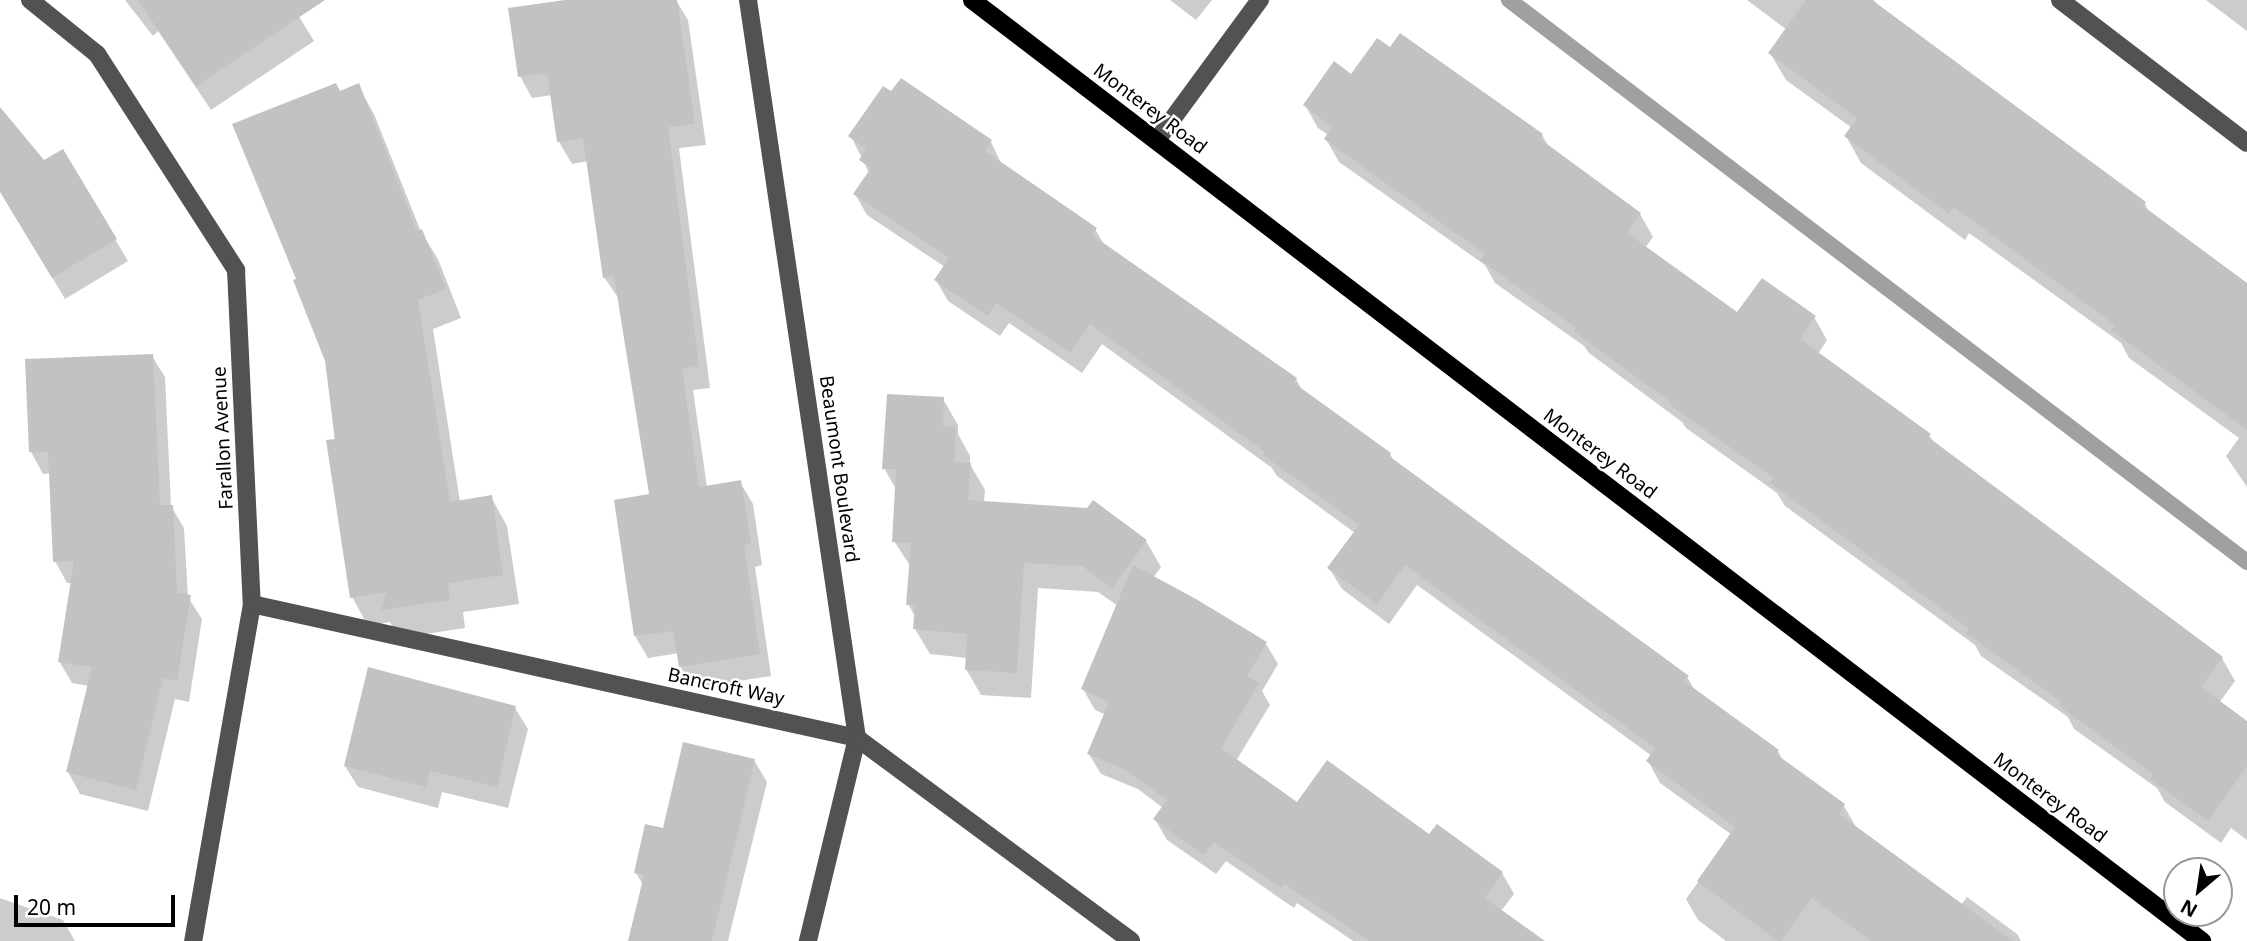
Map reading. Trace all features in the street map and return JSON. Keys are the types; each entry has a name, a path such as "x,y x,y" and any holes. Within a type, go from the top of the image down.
{"main road":[{"name":"Monterey Road","path":"972,0 2202,941"}],"street":[{"name":"Farallon Avenue","path":"30,0 97,54 236,270 252,604 193,941"},
{"name":"Beaumont Boulevard","path":"748,0 857,738 808,941"},
{"path":"1157,140 1261,0"},
{"path":"2060,0 2247,143"},
{"name":"Bancroft Way","path":"252,604 857,738 1131,941"}],"building":[{"path":"138,0 325,0 196,86"},
{"path":"565,0 677,0 695,124 668,127 699,366 682,369 699,487 741,480 751,544 744,545 760,654 679,667 673,631 634,636 614,500 649,494 614,276 603,278 583,138 557,142 547,73 518,77 508,8"},
{"path":"1806,0 1872,0 2146,202 2143,206 2247,283 2247,430 2111,330 2115,325 1954,207 1949,214 1844,136 1857,118 1768,53"},
{"path":"1400,33 1543,134 1540,139 1641,213 1627,233 1737,312 1762,278 1816,316 1800,339 1931,434 1928,437 2223,657 2201,687 2247,721 2247,766 2208,821 2150,779 2153,774 2059,706 2062,702 1966,633 1969,629 1770,483 1774,478 1670,405 1672,403 1573,331 1576,328 1480,260 1485,254 1324,139 1332,127 1303,105 1334,61 1351,74 1377,38 1390,47"},
{"path":"901,78 992,140 985,151 1097,228 1092,235 1297,378 1294,383 1391,453 1389,456 1689,676 1684,681 1779,750 1776,754 1845,804 1839,814 2013,941 1871,941 1812,898 1781,941 1778,941 1697,881 1735,827 1646,761 1655,748 1405,565 1377,604 1327,568 1359,525 1263,455 1265,452 1090,324 1070,353 996,303 988,316 934,280 949,258 853,194 871,168 859,160 866,149 848,136 883,86 891,91"},
{"path":"336,83 340,91 359,83 417,231 422,229 446,289 418,300 450,502 492,495 503,575 448,583 450,600 381,610 386,592 350,598 326,440 335,439 325,361 293,280 296,279 232,124"},
{"path":"0,107 44,160 63,149 117,239 52,278 0,192"},
{"path":"153,354 160,505 173,505 177,593 191,595 177,681 163,678 136,790 66,772 92,667 58,662 74,561 53,562 48,452 29,452 25,359"},
{"path":"887,394 944,397 943,427 956,428 954,462 971,463 968,500 1087,508 1093,500 1147,540 1112,588 1082,566 1024,563 1017,673 965,670 967,634 913,629 915,605 906,605 911,543 892,542 896,469 882,469"},
{"path":"1133,565 1267,642 1247,676 1259,683 1221,748 1297,802 1327,760 1429,834 1437,824 1503,872 1485,898 1545,941 1369,941 1285,884 1281,888 1214,842 1204,855 1153,819 1167,800 1124,769 1087,754 1109,702 1081,689"},
{"path":"368,667 516,706 497,787 430,771 426,787 344,766"},
{"path":"683,742 755,759 712,941 628,941 644,875 634,873 645,824 663,828"}],"waterway":[{"path":"1509,0 2247,562"}]}
